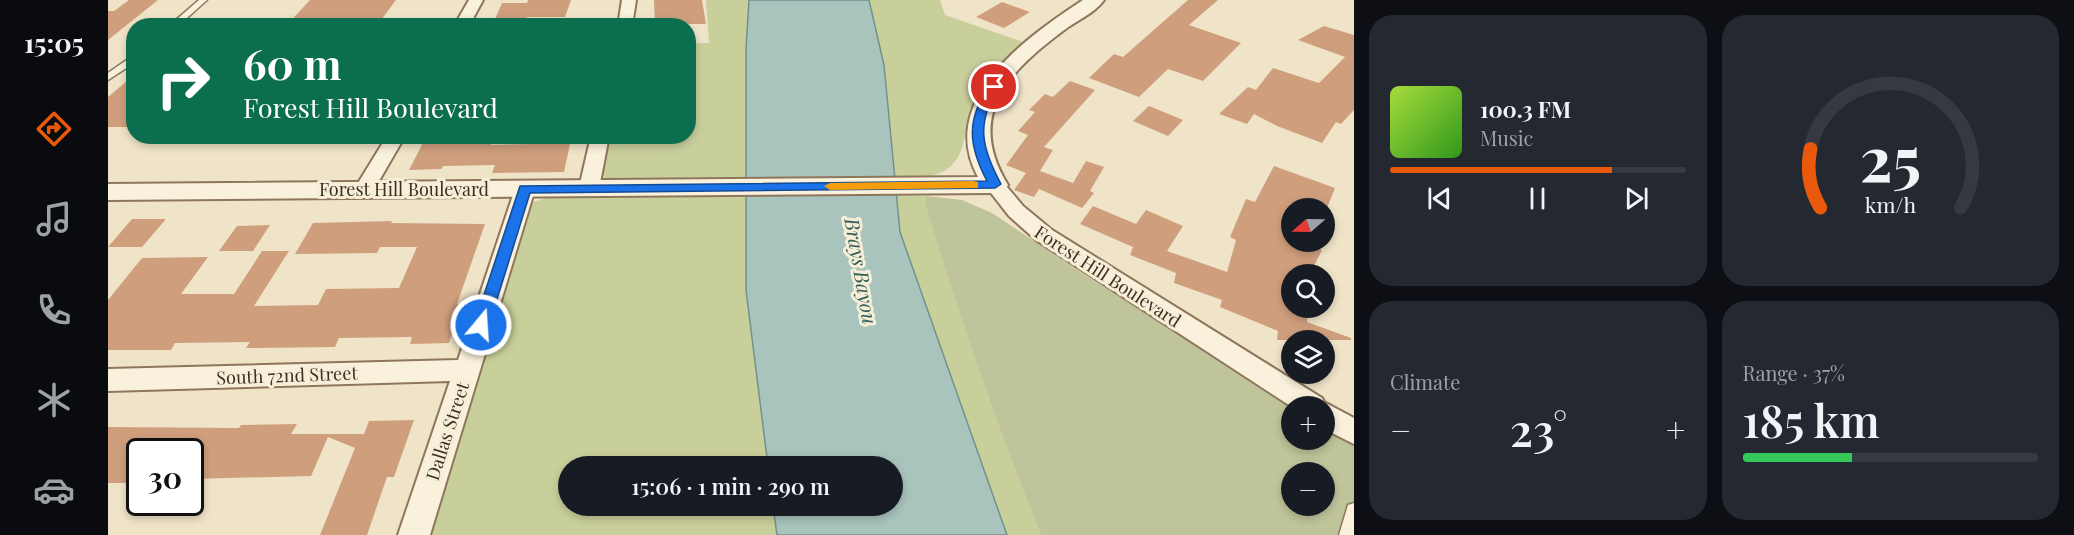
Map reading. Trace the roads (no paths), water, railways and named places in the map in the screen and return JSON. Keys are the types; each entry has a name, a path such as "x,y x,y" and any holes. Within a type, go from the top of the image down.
{"street":[{"path":"466,18 476,0"},
{"path":"626,18 629,0"},
{"path":"995,184 981,159 977,145 976,134 984,101 1015,63 1095,0"},
{"path":"365,188 391,144"},
{"path":"589,188 598,144"},
{"name":"Forest Hill Boulevard","path":"108,192 995,184 1016,211 1044,236 1296,396"},
{"name":"Dallas Street","path":"414,535 525,189"},
{"name":"South 72nd Street","path":"108,380 467,370"},
{"path":"1335,421 1354,432"}],"lane":[{"path":"182,18 203,0"},
{"path":"108,77 126,64"},
{"path":"1347,535 1354,511"}],"water":[{"name":"Brays Bayou","path":"749,0 869,0 884,65 900,232 1007,535 777,535 774,516 903,516 903,456 767,456 746,290 746,49"}]}
